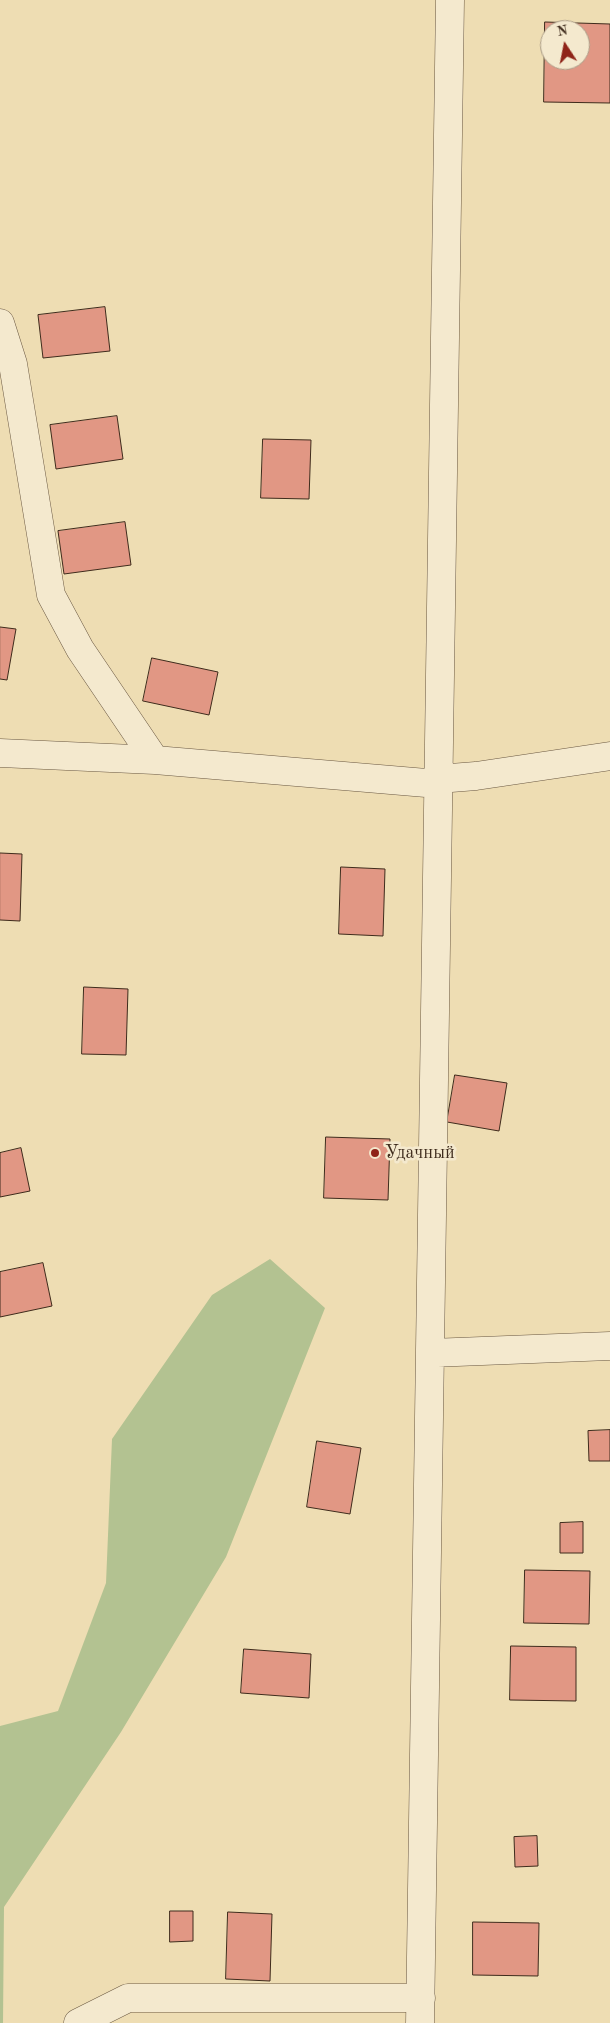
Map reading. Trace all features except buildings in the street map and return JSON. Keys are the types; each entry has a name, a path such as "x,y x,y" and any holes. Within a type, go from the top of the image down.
{"street":[{"path":"78,2023 128,1998 421,2010 450,0"},
{"path":"0,323 13,364 51,595 80,649 155,760"},
{"path":"0,753 155,760 438,782 610,756"},
{"path":"431,1354 610,1346"}],"green space":[{"path":"270,1259 325,1308 226,1557 121,1732 4,1907 3,2023 0,2023 0,1726 58,1711 106,1583 112,1439 212,1295"}],"place":[{"name":"Удачный","path":"375,1153"}]}
